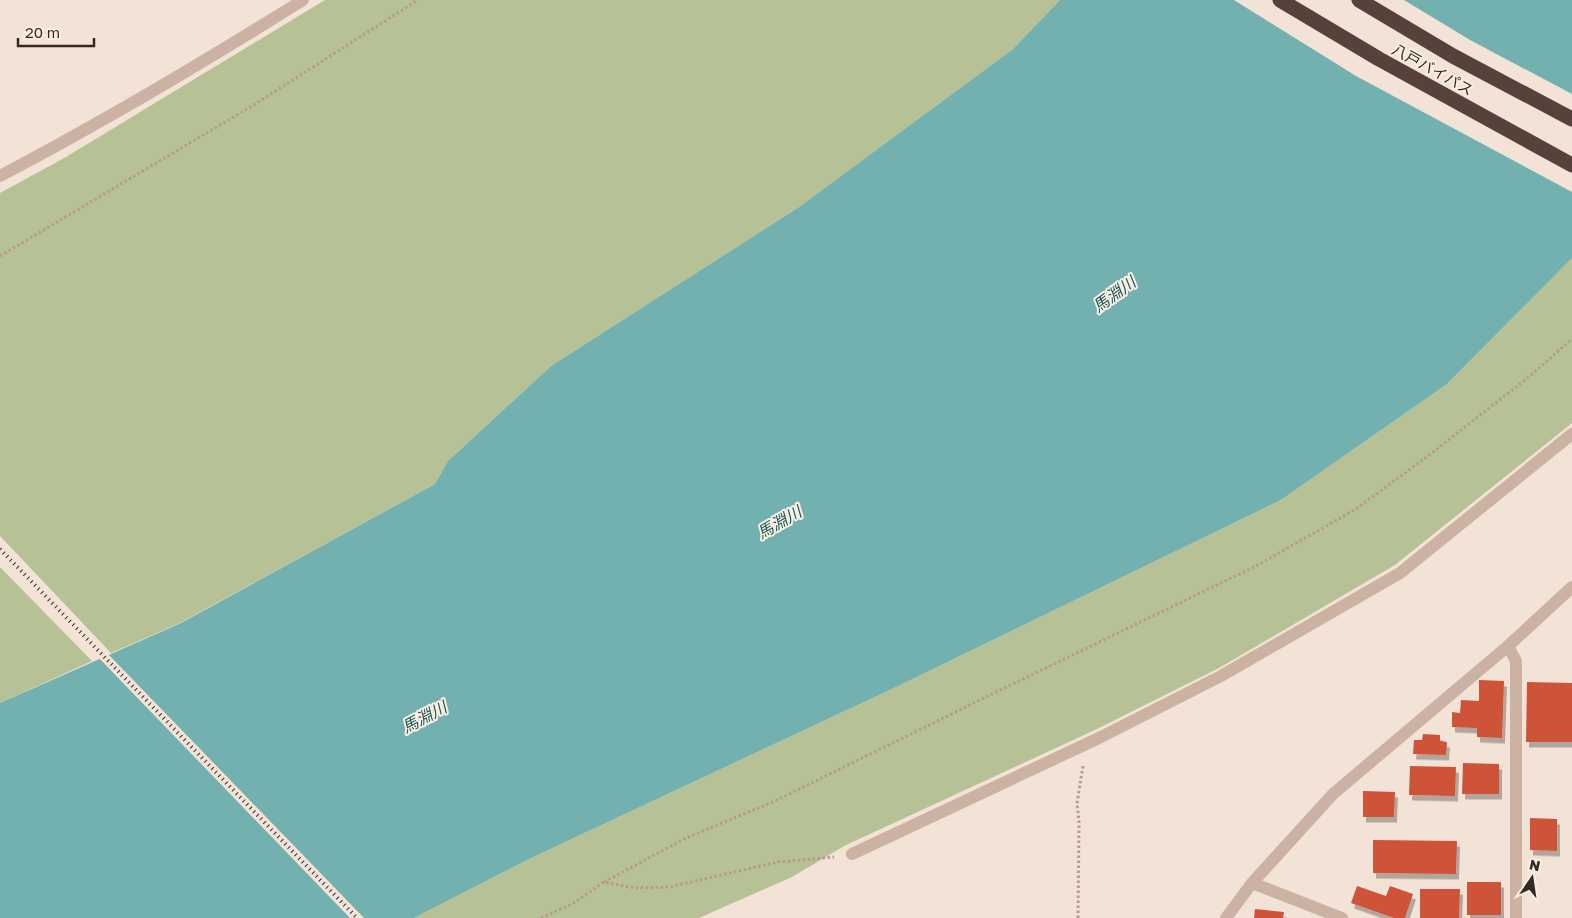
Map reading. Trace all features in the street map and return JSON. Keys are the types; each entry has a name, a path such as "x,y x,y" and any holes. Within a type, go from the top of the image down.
{"highway":[{"name":"八戸バイパス","path":"1280,0 1379,59 1572,165"},
{"name":"八戸バイパス","path":"1359,0 1453,56 1572,119"}],"street":[{"path":"0,176 69,139 303,0"},
{"path":"852,854 1087,743 1221,676 1400,573 1572,434"},
{"path":"1226,918 1252,883 1333,794 1508,646 1572,587"},
{"path":"1508,646 1516,660 1516,918"},
{"path":"1252,883 1342,918"}],"path":[{"path":"0,256 252,106 418,0"},
{"path":"541,918 572,904 604,882 686,838 775,801 1256,566 1356,509 1424,459 1530,376 1572,339"},
{"path":"1078,918 1079,822 1077,803 1087,743"},
{"path":"604,882 635,888 669,886 778,862 829,858 852,854"}],"green space":[{"path":"325,0 1060,0 1013,49 799,207 551,366 448,461 435,484 180,623 111,653 0,536 0,193 66,157"},
{"path":"1572,258 1572,423 1395,565 1219,668 1097,729 844,846 792,877 699,918 414,918 529,859 894,688 1281,500 1447,384"},
{"path":"0,567 92,661 0,703"}],"water":[{"name":"馬淵川","path":"1060,0 1572,0 1572,258 1447,384 1281,500 894,688 529,859 414,918 0,918 0,703 181,623 435,484 448,461 551,366 799,207 1013,49"}],"pier":[{"path":"1234,0 1404,0 1470,40 1572,94 1572,192 1356,76"},
{"path":"106,652 364,918 350,918 97,656"}],"building":[{"path":"1479,680 1504,681 1502,738 1477,737 1477,728 1452,727 1452,712 1460,713 1461,700 1479,701"},
{"path":"1527,682 1572,683 1572,742 1526,742"},
{"path":"1423,734 1440,735 1440,741 1447,742 1446,755 1413,754 1414,740 1422,740"},
{"path":"1463,763 1499,764 1499,794 1462,794"},
{"path":"1410,766 1456,767 1455,796 1409,795"},
{"path":"1363,791 1395,792 1394,817 1363,817"},
{"path":"1530,818 1557,819 1557,851 1530,850"},
{"path":"1373,840 1457,841 1456,874 1373,873"},
{"path":"1467,882 1501,882 1501,915 1467,915"},
{"path":"1357,886 1386,896 1390,886 1413,894 1405,918 1394,918 1351,903"},
{"path":"1420,889 1460,889 1459,918 1420,918"},
{"path":"1255,909 1284,912 1283,918 1254,918"}],"railway":[{"path":"0,549 357,918"}]}
